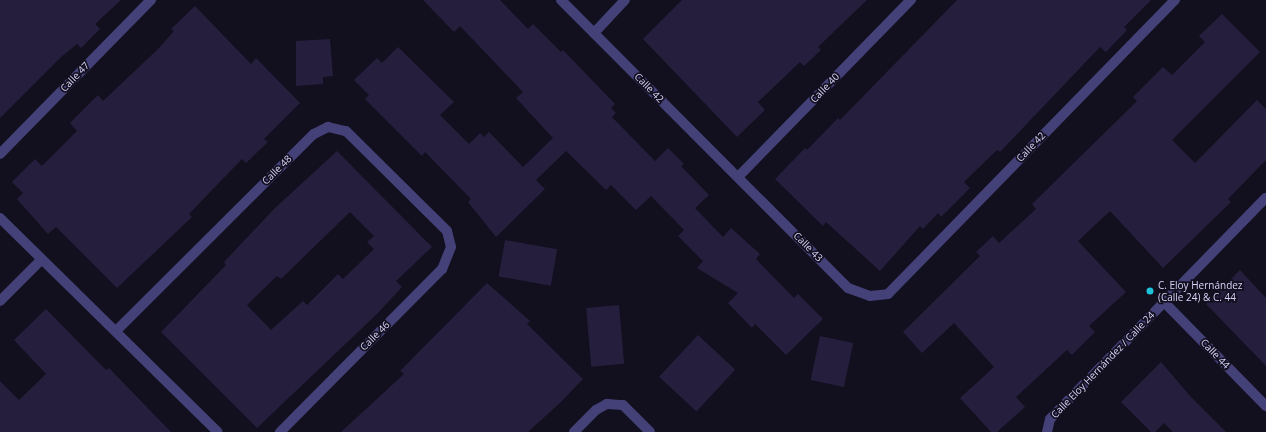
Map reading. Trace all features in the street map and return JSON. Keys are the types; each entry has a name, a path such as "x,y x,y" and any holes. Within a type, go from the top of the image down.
{"street":[{"name":"Calle 47","path":"0,154 151,0"},
{"name":"Calle 42","path":"561,0 738,177"},
{"path":"594,33 625,0"},
{"name":"Calle 40","path":"738,177 911,0"},
{"name":"Calle 42","path":"888,294 1174,0"},
{"name":"Calle 48","path":"116,331 314,134 328,127 346,131 447,231"},
{"name":"Calle 43","path":"738,177 848,288 870,296 888,294"},
{"name":"Calle Eloy Hernández / Calle 24","path":"1047,432 1050,419 1266,198"},
{"path":"0,218 41,260 116,331 218,432"},
{"name":"Calle 46","path":"280,432 442,269 451,246 447,231"},
{"path":"0,301 41,260"},
{"name":"Calle 44","path":"1164,302 1266,406"},
{"path":"574,432 596,410 607,404 623,405 650,432"}],"building":[{"path":"0,0 121,0 95,24 100,29 81,48 77,44 60,58 0,118"},
{"path":"423,0 500,0 528,29 533,24 561,52 563,50 615,104 611,108 616,113 612,117 655,161 668,148 684,164 681,166 709,195 695,208 723,237 731,228 760,254 756,259 794,298 798,294 823,319 786,355 755,324 752,328 728,303 738,293 697,268 703,261 678,236 684,230 651,196 636,210 611,185 606,190 566,151 536,180 545,189 496,237 468,202 471,199 425,152 422,156 365,99 369,95 354,80 377,58 382,63 398,47 454,102 440,115 469,144 480,133 484,137 489,132 523,167 553,138 516,98 523,92 460,26 454,32"},
{"path":"682,0 867,0 818,47 821,50 804,66 800,62 758,102 765,110 737,137 643,39"},
{"path":"957,0 1151,0 1124,27 1127,30 1106,52 1100,47 1000,152 997,150 964,182 970,188 941,217 938,213 923,229 920,226 880,271 826,222 823,226 775,179 805,148 807,150 838,118 840,120"},
{"path":"195,6 251,64 256,58 300,103 264,139 268,142 246,163 242,159 189,214 192,217 117,288 56,227 48,234 17,199 23,193 12,182 35,159 42,166 77,131 70,123 98,95 103,101 159,48 174,31 171,29"},
{"path":"1222,14 1260,52 1172,140 1195,163 1257,100 1266,109 1266,160 1228,199 1231,202 1163,268 1110,211 1078,241 1126,292 1089,326 1095,332 1072,355 1067,350 1016,397 1025,407 997,432 991,432 960,398 994,367 954,323 922,353 903,332 980,256 976,252 993,236 999,243 1036,209 1032,204 1137,101 1133,97 1163,67 1172,75 1205,42 1199,36"},
{"path":"330,39 333,76 323,77 323,84 296,86 296,41"},
{"path":"337,151 432,247 396,281 402,287 377,314 257,428 161,332 226,265 224,262 274,209","holes":["350,212 374,236 367,242 374,249 343,279 338,274 307,305 303,301 271,330 247,305 277,276 281,279"]},
{"path":"505,240 557,249 551,286 499,276"},
{"path":"1240,270 1266,298 1266,366 1206,304"},
{"path":"487,283 530,321 527,324 583,379 561,402 528,432 341,432 404,374 400,371"},
{"path":"619,305 624,364 591,367 586,308"},
{"path":"46,309 106,370 109,368 171,432 0,432 0,381 19,400 46,374 14,340"},
{"path":"698,335 735,370 696,411 659,377"},
{"path":"820,336 853,343 844,387 811,380"},
{"path":"1161,362 1191,397 1226,432 1173,432 1164,423 1155,432 1151,432 1121,402"}],"place":[{"name":"C. Eloy Hernández (Calle 24) & C. 44","path":"1150,291"}]}
